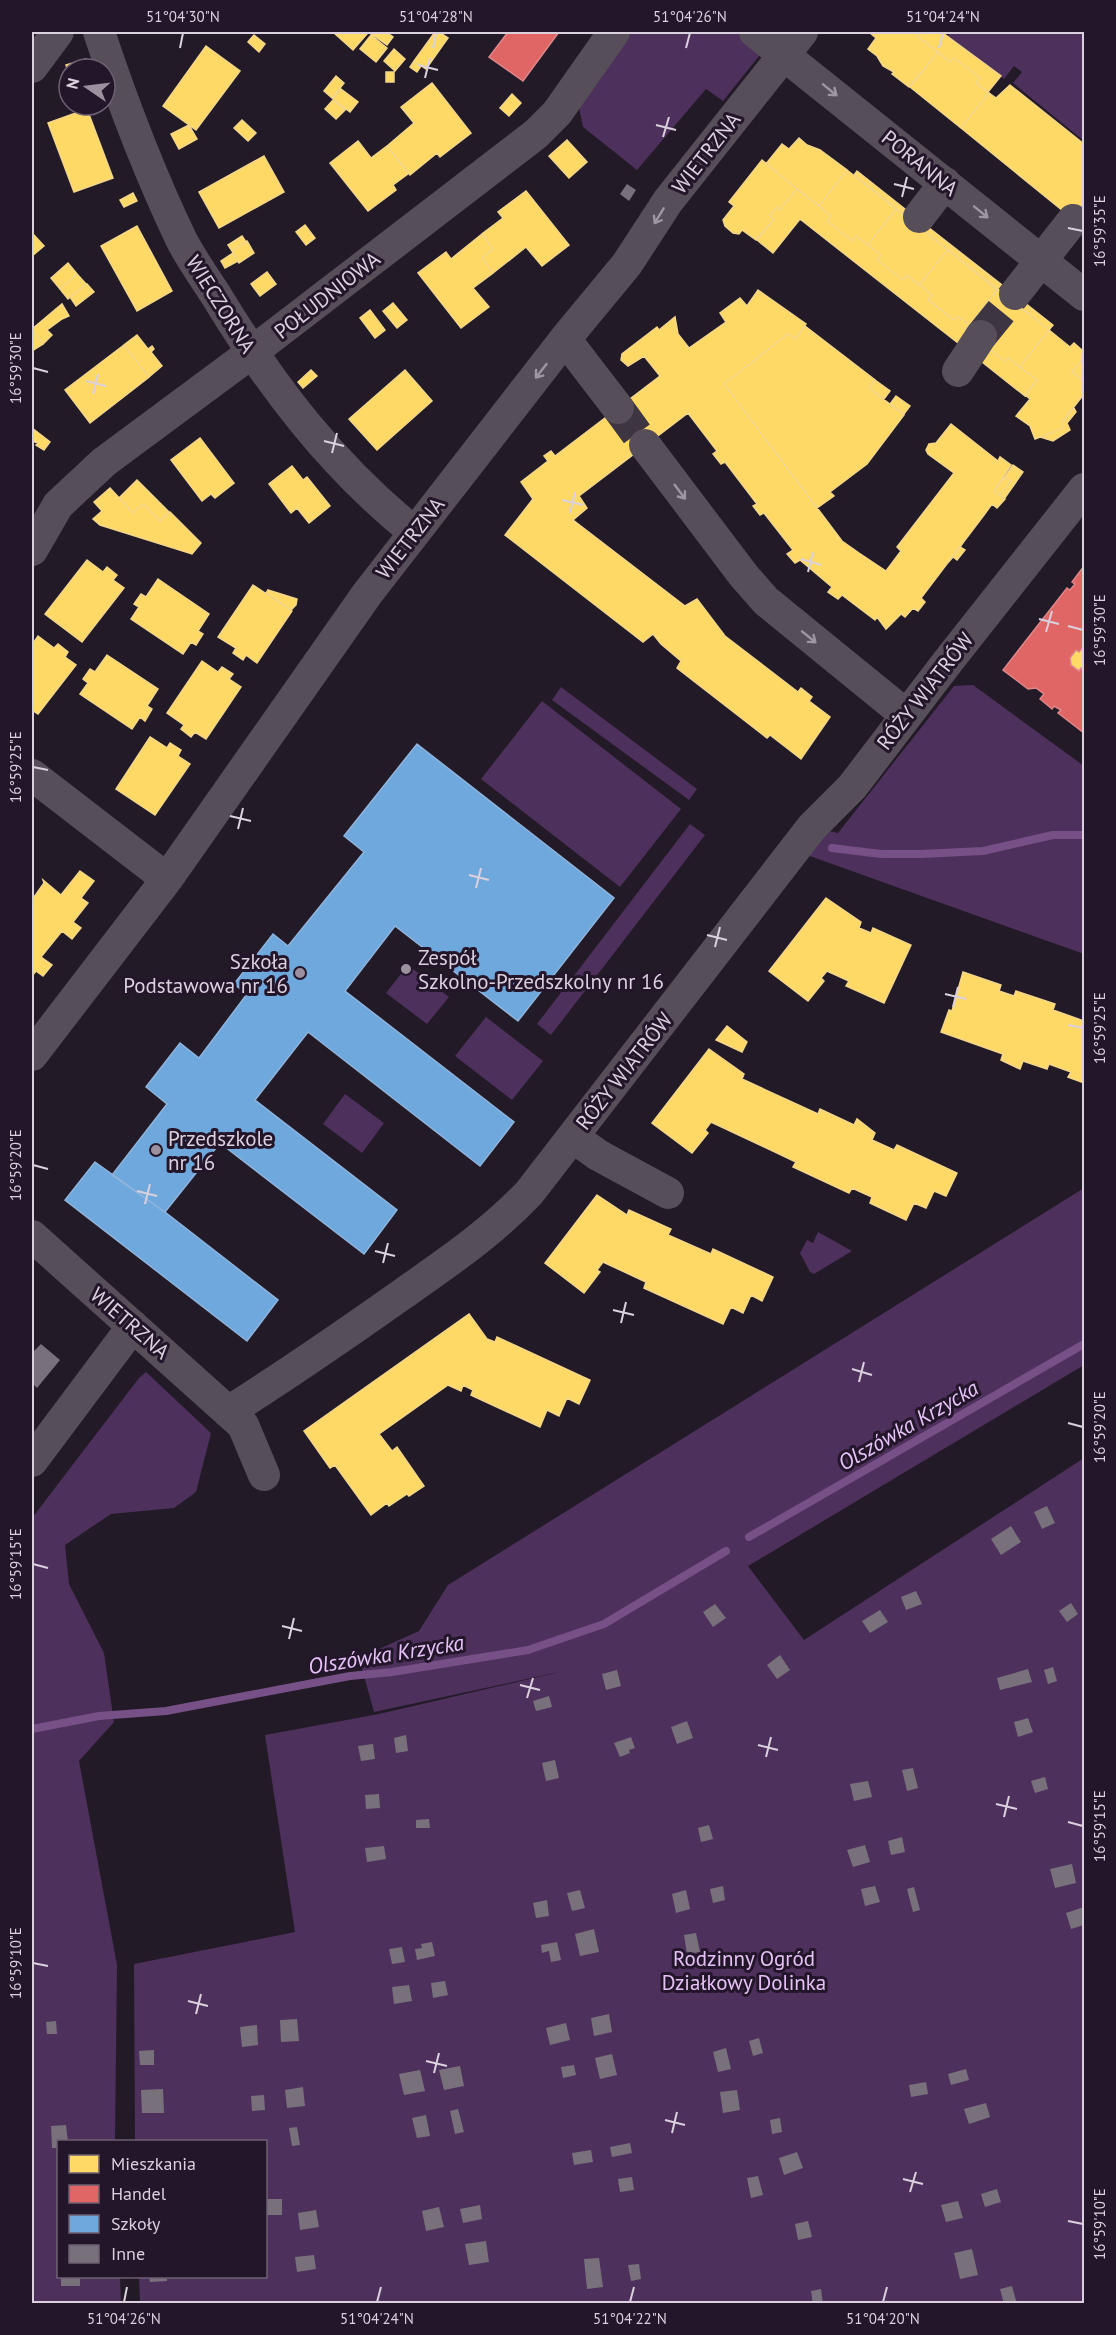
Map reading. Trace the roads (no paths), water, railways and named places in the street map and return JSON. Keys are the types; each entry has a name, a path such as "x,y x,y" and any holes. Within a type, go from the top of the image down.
{"street":[{"path":"32,68 58,32"},
{"name":"WIECZORNA","path":"99,32 147,160 182,240 251,354 319,441 359,484 414,532"},
{"name":"POŁUDNIOWA","path":"32,550 58,505 104,462 251,354 536,134 557,113 614,32"},
{"name":"PORANNA","path":"755,32 793,42 945,183 1084,295"},
{"name":"WIETRZNA","path":"32,1055 167,879 367,594 565,339 627,264 668,201 793,42"},
{"path":"919,217 945,183"},
{"path":"1015,294 1073,220"},
{"path":"958,371 981,336"},
{"path":"565,339 618,408"},
{"path":"645,445 744,576 766,601 906,715"},
{"name":"RÓŻY WIATRÓW","path":"228,1412 343,1336 493,1229 529,1193 812,827 852,787 1084,489"},
{"path":"32,775 167,879"},
{"path":"573,1137 598,1155 668,1193"},
{"name":"WIETRZNA","path":"32,1236 243,1425 264,1475"},
{"path":"32,1461 133,1326"}],"waterway":[{"path":"832,848 881,854 983,851 1053,835 1084,835"},
{"name":"Olszówka Krzycka","path":"749,1537 1084,1344"},
{"name":"Olszówka Krzycka","path":"32,1729 99,1716 166,1711 350,1676 392,1672 528,1650 604,1624 726,1551"}],"tunnel":[{"path":"981,336 1015,294"},
{"path":"618,408 645,445"}],"place":[{"name":"Zespół Szkolno-Przedszkolny nr 16","path":"406,969"},
{"name":"Szkoła Podstawowa nr 16","path":"300,973"},
{"name":"Przedszkole nr 16","path":"156,1150"}],"park label":[{"name":"Rodzinny Ogród Działkowy Dolinka","path":"744,1970"}]}
